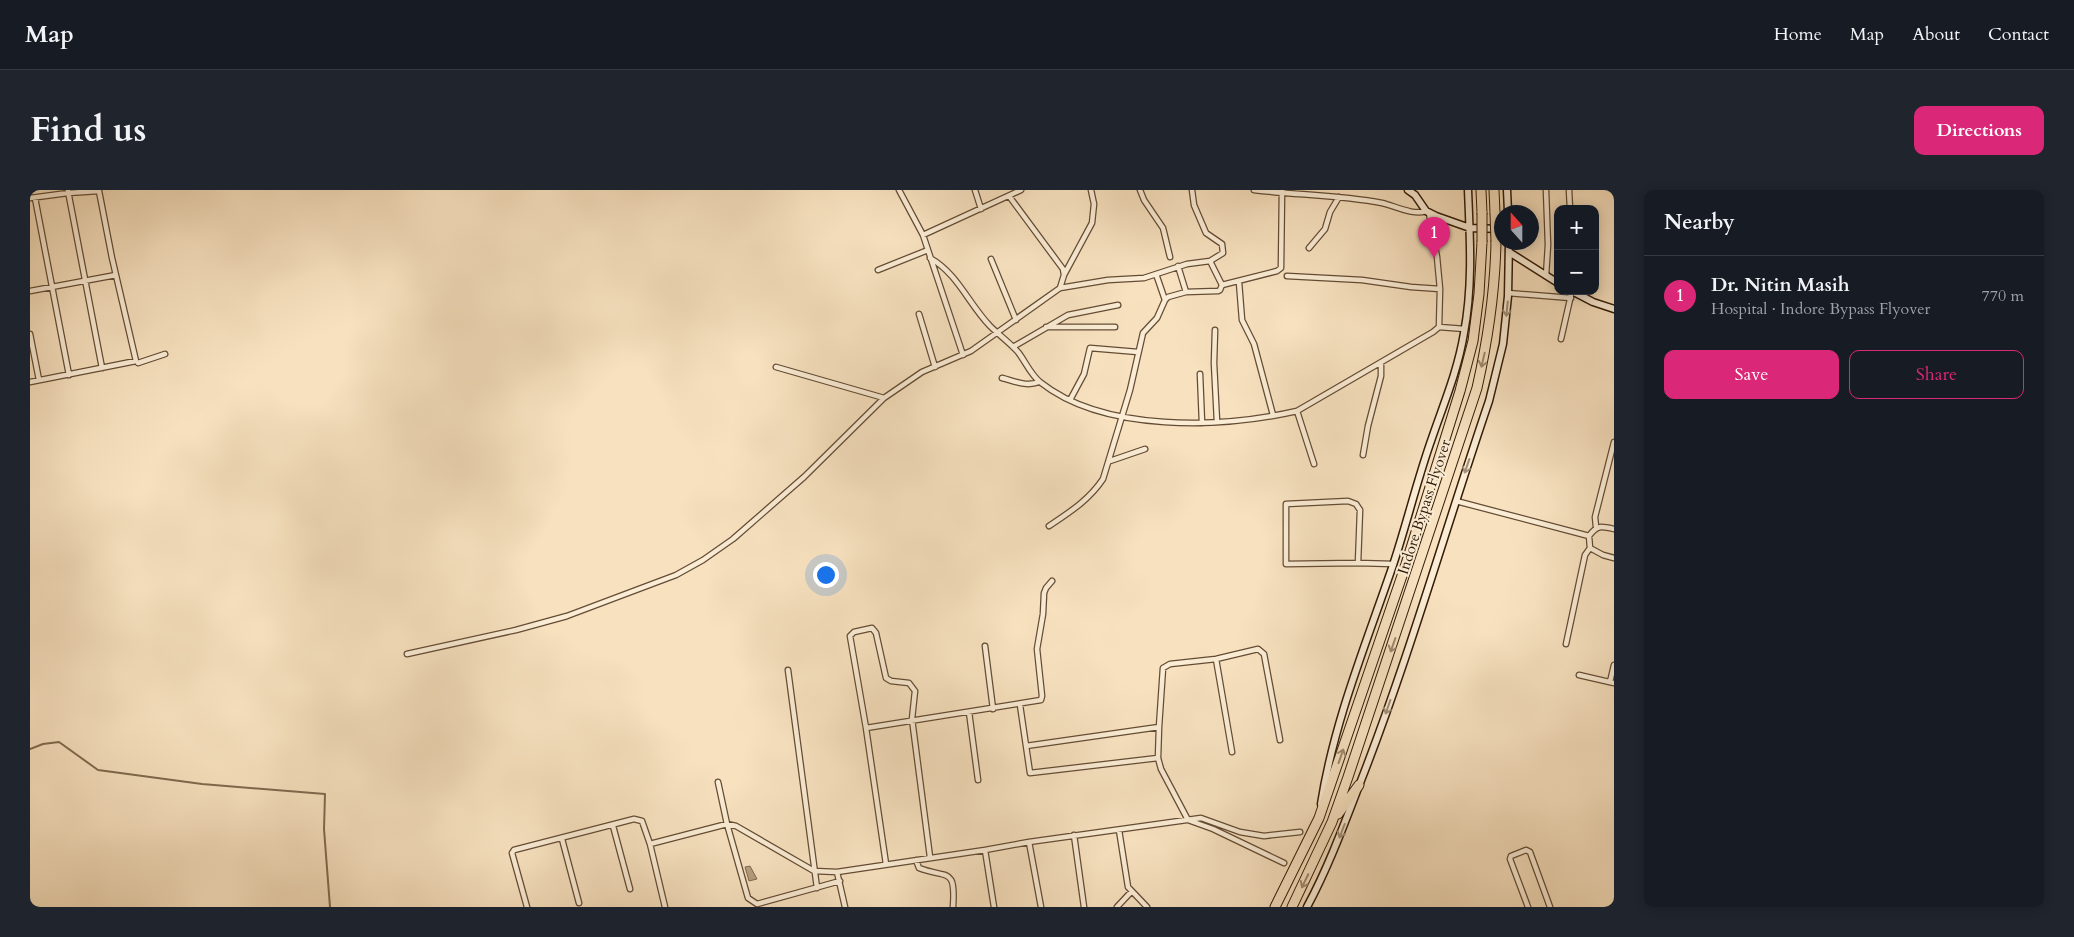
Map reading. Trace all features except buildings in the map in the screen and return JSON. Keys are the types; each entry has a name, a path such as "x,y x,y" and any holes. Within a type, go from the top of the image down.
{"highway":[{"name":"Indore Bypass Flyover","path":"1275,907 1319,818 1400,582 1460,391 1473,341 1480,277 1482,242 1481,190"},
{"name":"Indore Bypass Flyover","path":"1332,822 1414,582 1477,388 1494,292 1494,190"},
{"path":"1292,907 1332,822 1359,785"}],"street":[{"path":"899,190 923,234 963,355"},
{"path":"975,190 981,209"},
{"path":"923,234 1021,190"},
{"path":"1060,288 1064,275 1092,223 1094,209 1091,190"},
{"path":"1140,190 1147,205 1163,228 1170,257"},
{"path":"407,654 516,630 567,616 676,575 703,560 733,539 804,477 884,398 922,372 963,355 998,333 1060,288 1108,280 1144,278 1178,266 1210,261 1223,253 1222,244 1206,233 1194,205 1192,190"},
{"path":"1254,190 1368,201 1412,212 1428,212 1470,228 1494,229"},
{"path":"930,258 949,271 990,326 1013,347 1039,382 1070,400 1121,417 1202,423 1273,415 1297,411 1381,363 1433,332 1438,327 1440,289 1437,257 1428,212 1415,192 1408,190"},
{"path":"1319,818 1324,783 1341,718 1393,564 1432,438 1447,398 1464,330 1471,283 1468,190"},
{"path":"1507,190 1508,205"},
{"path":"1546,190 1548,245 1546,277"},
{"path":"1569,190 1570,205"},
{"path":"68,191 102,368"},
{"path":"30,382 69,375 136,361 99,191 68,191 32,198 69,375"},
{"path":"1050,526 1075,509 1094,492 1103,479 1130,390 1142,333 1157,318 1165,300 1168,297 1186,292 1218,291 1222,285 1239,282 1281,268 1282,192"},
{"path":"1009,196 1058,263 1064,275"},
{"path":"1309,248 1324,229 1330,212 1339,198"},
{"path":"878,270 928,250"},
{"path":"1508,252 1554,281"},
{"path":"1307,907 1322,878 1377,740 1489,401 1503,344 1508,293 1508,252"},
{"path":"991,259 1016,320"},
{"path":"1210,261 1222,285"},
{"path":"1178,266 1186,292"},
{"path":"1156,274 1165,300"},
{"path":"30,291 116,275"},
{"path":"1287,276 1362,280 1411,288 1440,289"},
{"path":"1239,282 1242,320 1254,344 1273,415"},
{"path":"1508,293 1554,293"},
{"path":"1561,339 1572,295"},
{"path":"1577,295 1614,309"},
{"path":"1013,347 1074,312 1118,305"},
{"path":"919,314 935,367"},
{"path":"1045,328 1116,327"},
{"path":"1438,327 1464,330"},
{"path":"1215,330 1214,364 1217,422"},
{"path":"30,334 39,380"},
{"path":"1070,400 1084,374 1090,348 1138,352"},
{"path":"138,363 165,354"},
{"path":"1363,455 1368,426 1382,376 1381,363"},
{"path":"776,367 884,398"},
{"path":"1200,374 1202,423"},
{"path":"1002,378 1025,384 1039,382"},
{"path":"1297,411 1314,464"},
{"path":"1566,644 1585,555 1590,548 1589,536 1596,527 1595,517 1614,442"},
{"path":"1110,461 1145,449"},
{"path":"1456,500 1589,536"},
{"path":"1358,563 1360,510 1356,504 1348,501 1286,504 1286,564 1393,564"},
{"path":"1596,527 1614,529"},
{"path":"1590,548 1614,558"},
{"path":"866,728 912,719 1020,705 1041,700 1037,649 1043,614 1044,593 1052,582"},
{"path":"886,864 850,636 854,632 872,628 876,633 886,678 891,682 909,683 915,691 912,719 930,857"},
{"path":"985,646 993,709"},
{"path":"1280,740 1263,652 1258,649 1216,659 1170,664 1163,668 1158,758 1161,769 1188,820 1212,829 1284,863"},
{"path":"1216,659 1232,752"},
{"path":"1579,675 1612,682 1614,666"},
{"path":"788,670 814,870 818,888"},
{"path":"1020,705 1030,773 1158,758"},
{"path":"969,712 978,780"},
{"path":"1026,746 1160,726"},
{"path":"718,782 727,824 750,907"},
{"path":"650,844 727,824 736,826 814,870 837,872 1074,835 1201,818 1240,832 1264,836 1300,832"},
{"path":"527,907 512,853 519,848 639,819 642,821 650,844 665,907"},
{"path":"613,826 630,889"},
{"path":"1119,830 1126,881 1132,892 1147,907"},
{"path":"1074,835 1084,907"},
{"path":"562,839 579,903"},
{"path":"1029,842 1041,907"},
{"path":"986,850 994,907"},
{"path":"1528,907 1510,859 1511,856 1526,850 1530,852 1550,907"},
{"path":"916,860 919,868 943,873 947,876 954,886 953,907"},
{"path":"837,872 845,907"},
{"path":"748,898 757,904 840,882"},
{"path":"1117,907 1132,892"}],"shaded area":[{"path":"750,866 757,879 749,881 745,867"}],"waterway":[{"path":"30,749 43,744 59,742 98,770 202,784 325,794 324,829 330,907"}],"place":[{"name":"Dr. Nitin Masih","path":"1434,258"}]}
